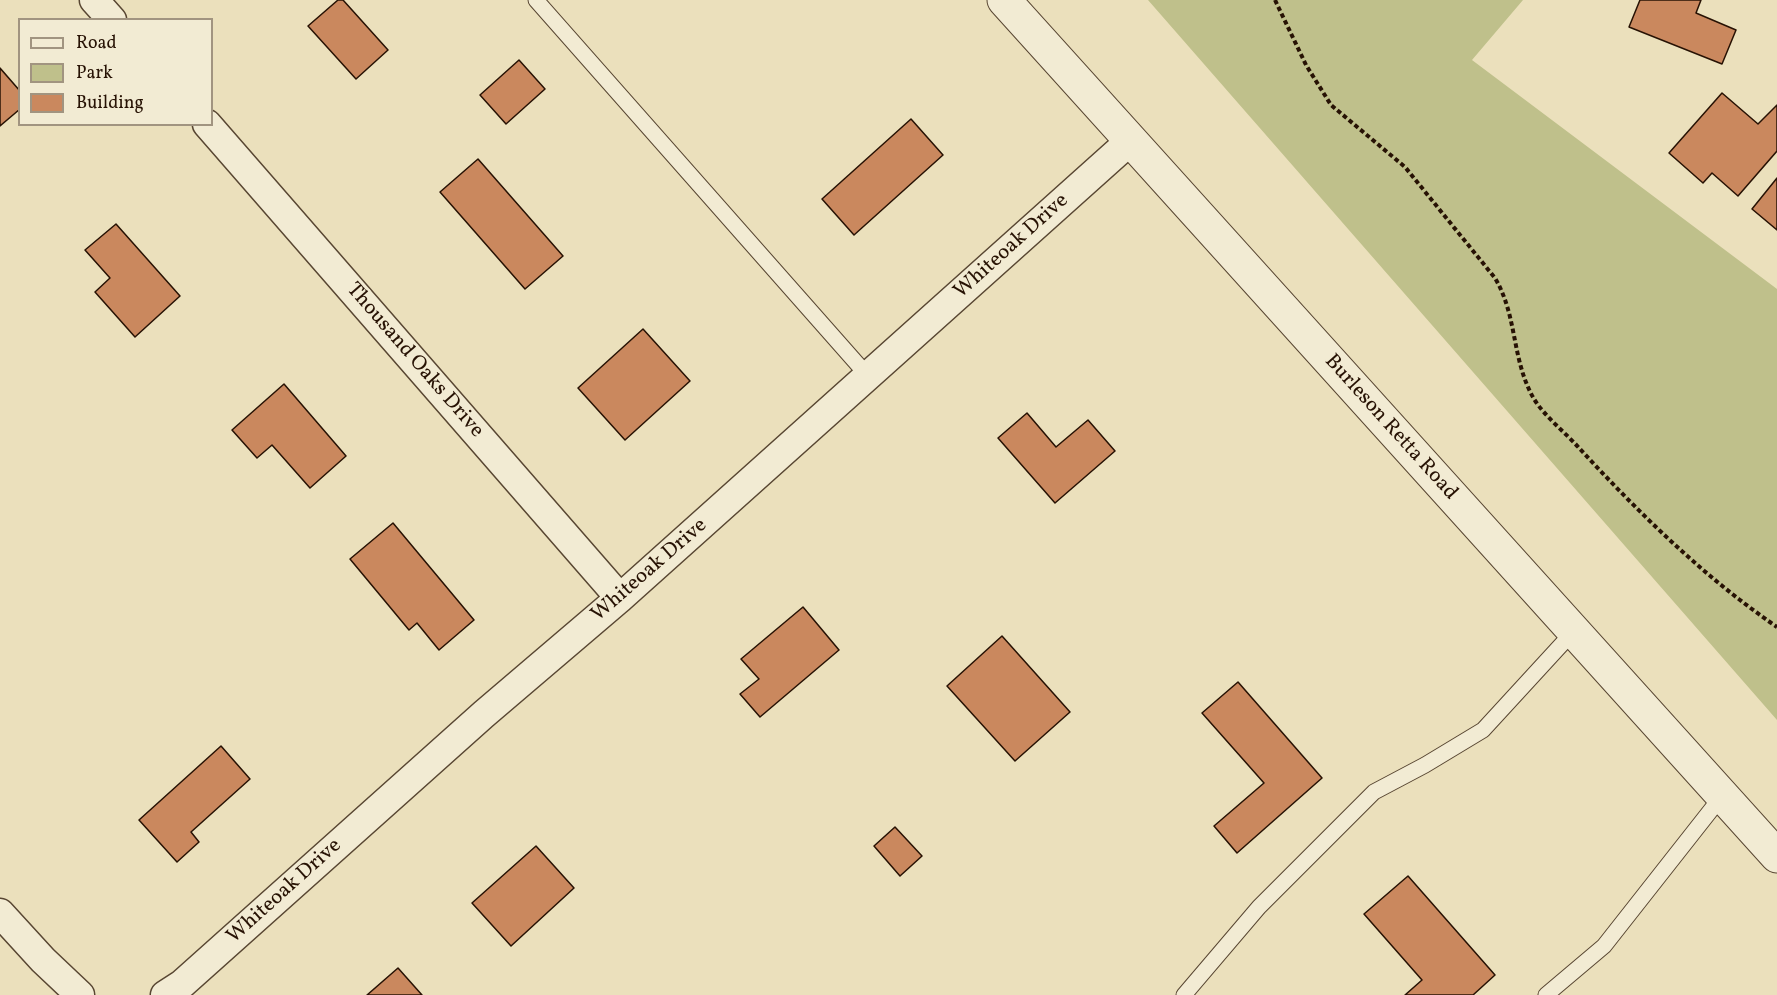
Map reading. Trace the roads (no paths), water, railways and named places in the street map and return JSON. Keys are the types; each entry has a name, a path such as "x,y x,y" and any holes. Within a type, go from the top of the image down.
{"street":[{"path":"94,0 110,18"},
{"name":"Burleson Retta Road","path":"1004,0 1777,856"},
{"name":"Thousand Oaks Drive","path":"209,126 620,598"},
{"name":"Whiteoak Drive","path":"165,995 209,960 484,714 620,598 1130,141"},
{"path":"0,913 43,960 80,995"}],"lane":[{"path":"536,0 868,375"},
{"path":"1184,995 1258,907 1374,792 1483,730 1573,632"},
{"path":"1546,995 1604,946 1722,796"}]}
